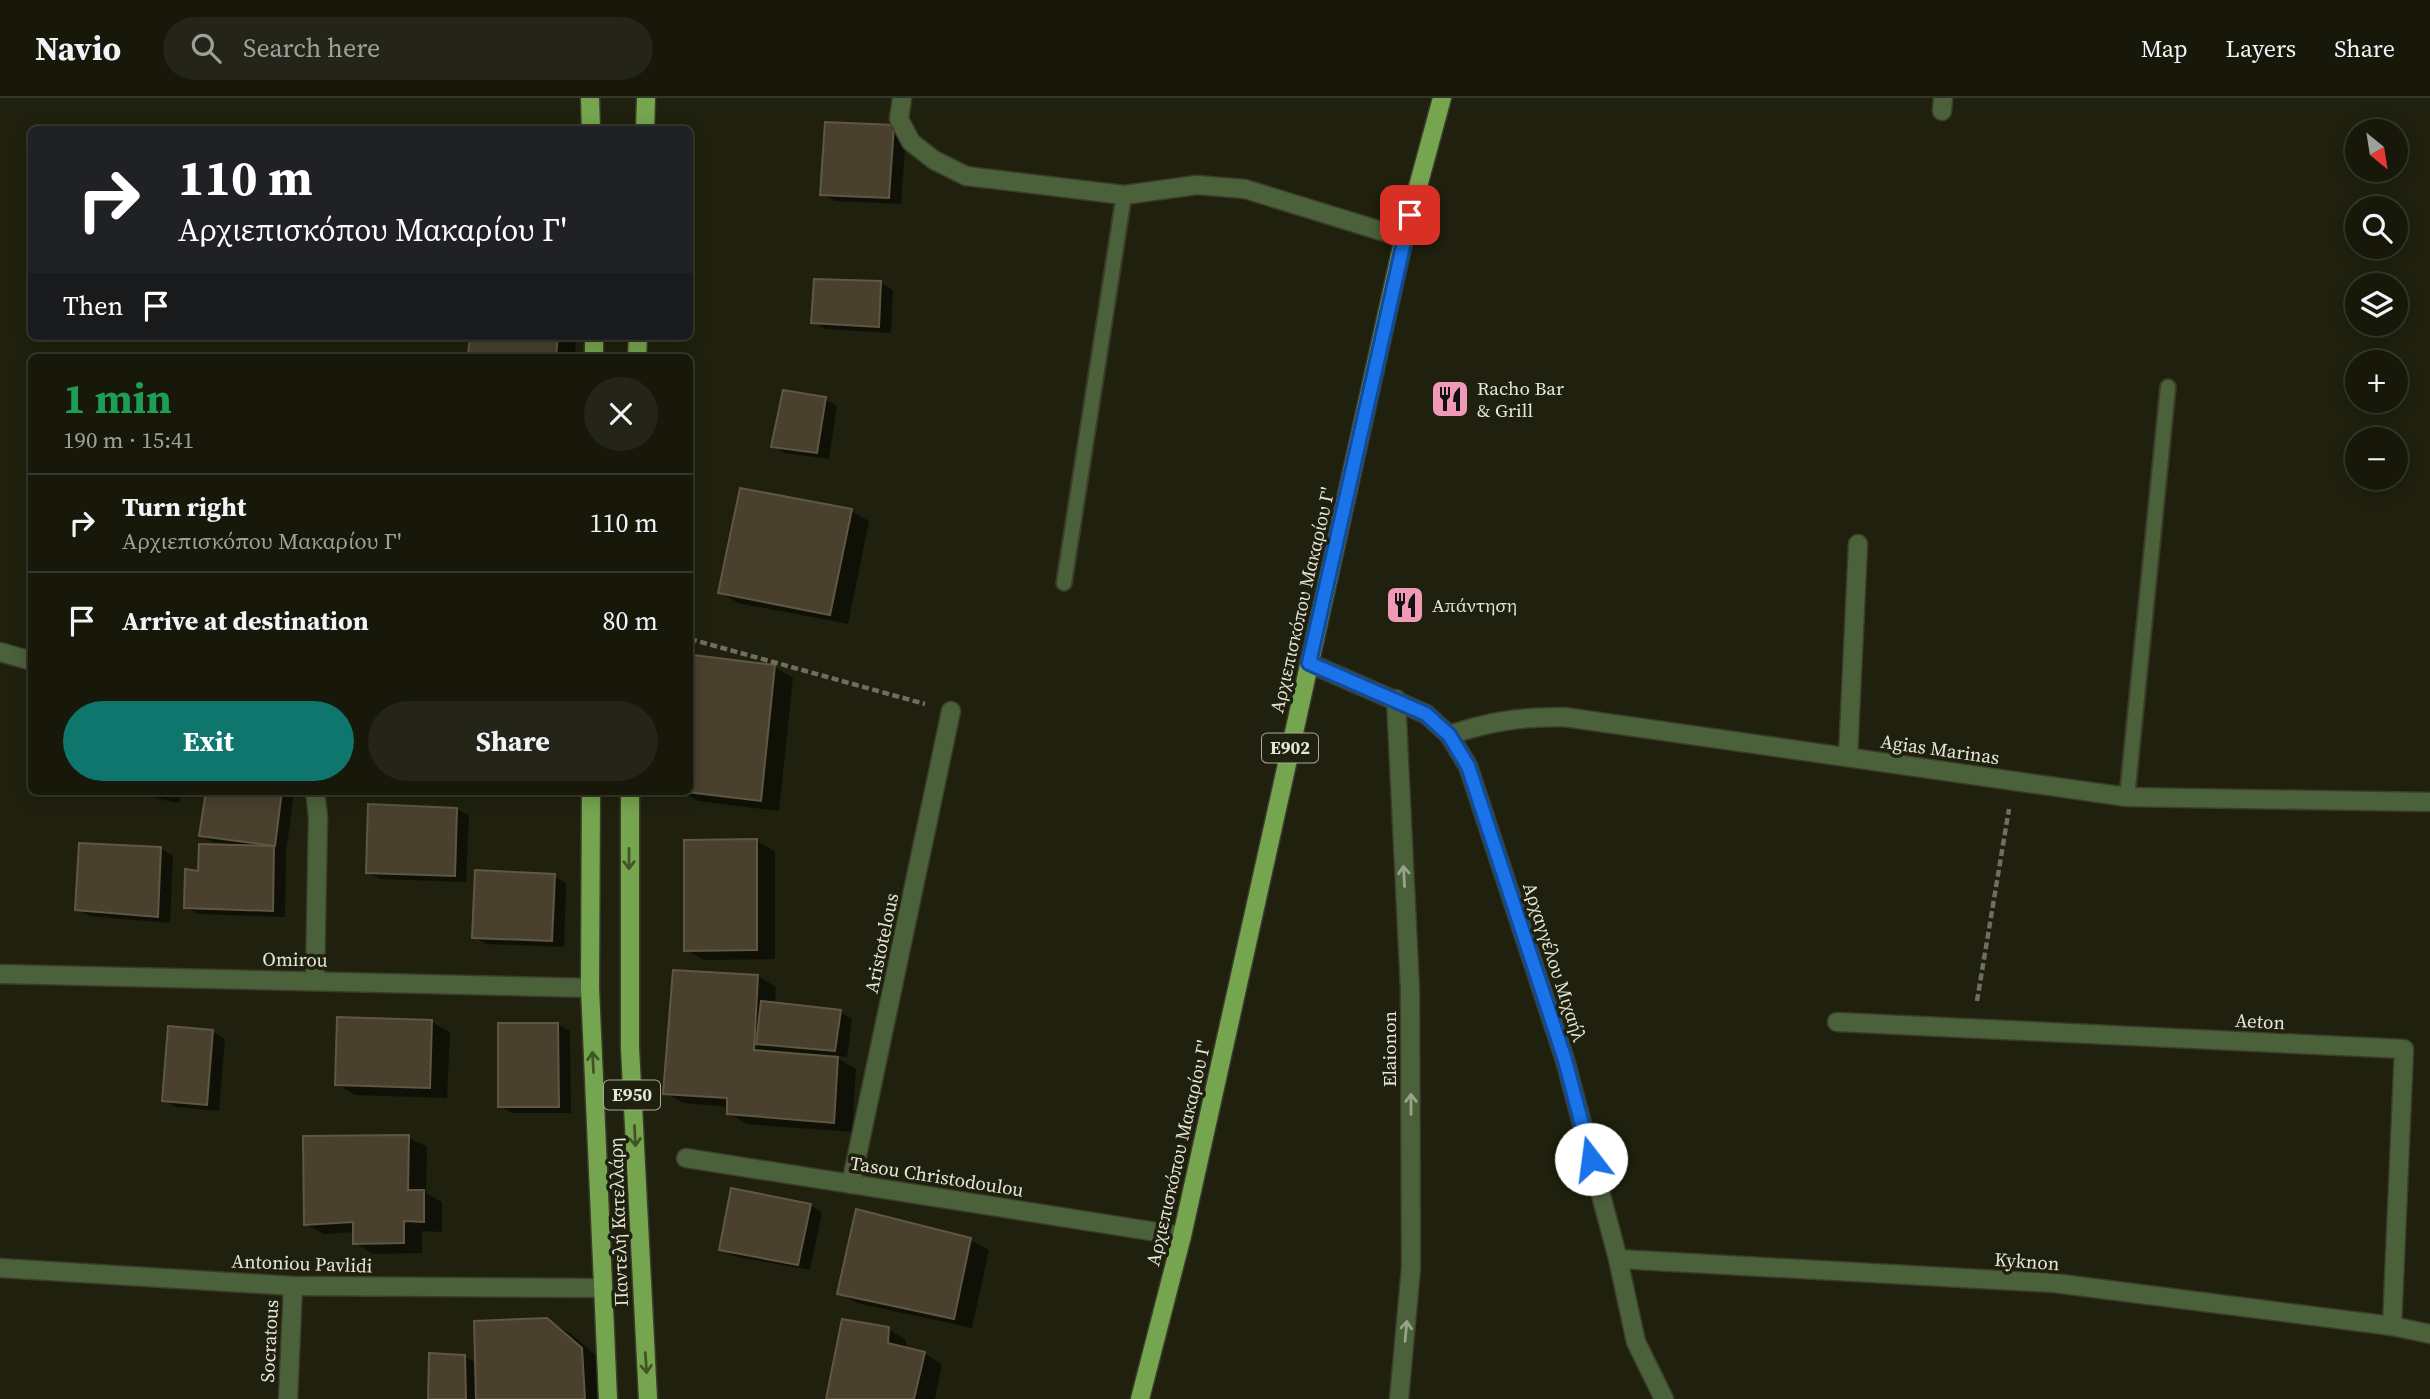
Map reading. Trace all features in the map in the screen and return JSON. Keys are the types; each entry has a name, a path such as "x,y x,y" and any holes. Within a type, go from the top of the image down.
{"main road":[{"path":"590,98 591,126"},
{"path":"645,126 646,98"},
{"name":"Αρχιεπισκόπου Μακαρίου Γ'","path":"1140,1399 1182,1236 1404,238 1442,98"},
{"name":"Παντελή Κατελλάρη","path":"591,795 590,988 608,1399"},
{"name":"Παντελή Κατελλάρη","path":"630,795 630,1048 648,1399"}],"street":[{"path":"902,98 899,120 911,142 934,160 966,176 1124,195 1197,185 1245,188 1404,238"},
{"path":"1848,757 1858,544"},
{"path":"0,652 28,661"},
{"name":"Αρχαγγέλου Μιχαήλ","path":"1309,663 1426,714 1449,735 1468,766 1565,1060 1618,1259 1636,1342 1664,1399"},
{"name":"Elaionon","path":"1395,699 1410,1004 1412,1268 1399,1399"},
{"name":"Aristotelous","path":"851,1184 951,711"},
{"name":"Agias Marinas","path":"1449,735 1490,722 1530,717 1564,717 2127,797 2430,802"},
{"path":"315,795 318,817 315,980"},
{"name":"Omirou","path":"0,974 590,988"},
{"name":"Aeton","path":"1836,1022 2404,1049 2392,1326"},
{"name":"Tasou Christodoulou","path":"686,1158 1182,1236"},
{"name":"Kyknon","path":"1618,1259 2054,1283 2392,1326 2430,1334"},
{"name":"Antoniou Pavlidi","path":"0,1268 293,1286 603,1288"},
{"name":"Socratous","path":"288,1399 293,1286"}],"lane":[{"path":"1064,583 1124,195"},
{"path":"2127,797 2168,387"}],"path":[{"path":"693,640 951,711"},
{"path":"1973,1028 2014,781"}],"building":[{"path":"825,122 894,125 889,198 820,195"},
{"path":"814,279 881,281 879,327 811,323"},
{"path":"470,340 558,340 556,354 468,354"},
{"path":"783,390 826,397 817,453 771,447"},
{"path":"740,488 852,509 830,615 718,593"},
{"path":"693,655 775,665 761,801 693,793"},
{"path":"205,795 281,795 275,846 199,836"},
{"path":"368,804 457,808 455,876 366,873"},
{"path":"757,839 757,950 684,951 684,840"},
{"path":"79,843 161,847 158,917 75,910"},
{"path":"199,844 274,846 273,911 184,908 185,869 198,871"},
{"path":"475,870 555,874 552,941 472,938"},
{"path":"673,970 758,975 754,1050 838,1057 834,1123 727,1114 727,1098 663,1094"},
{"path":"761,1001 841,1010 835,1051 756,1044"},
{"path":"337,1017 432,1020 430,1088 335,1085"},
{"path":"498,1023 558,1023 559,1107 498,1107"},
{"path":"168,1026 213,1030 207,1105 162,1101"},
{"path":"409,1135 408,1190 424,1190 424,1222 404,1221 404,1243 353,1244 353,1222 304,1225 303,1136"},
{"path":"731,1188 811,1204 798,1265 719,1250"},
{"path":"856,1209 971,1238 954,1319 837,1294"},
{"path":"547,1318 582,1348 585,1399 476,1399 474,1321"},
{"path":"842,1319 889,1327 888,1343 925,1352 914,1399 826,1399"},
{"path":"429,1353 465,1355 466,1399 428,1399"}],"place":[{"name":"Racho Bar & Grill","path":"1450,399"},
{"name":"Απάντηση","path":"1405,605"}],"route":[{"path":"1410,215 1309,663 1426,714 1449,735 1468,766 1565,1060 1591,1159"}]}
